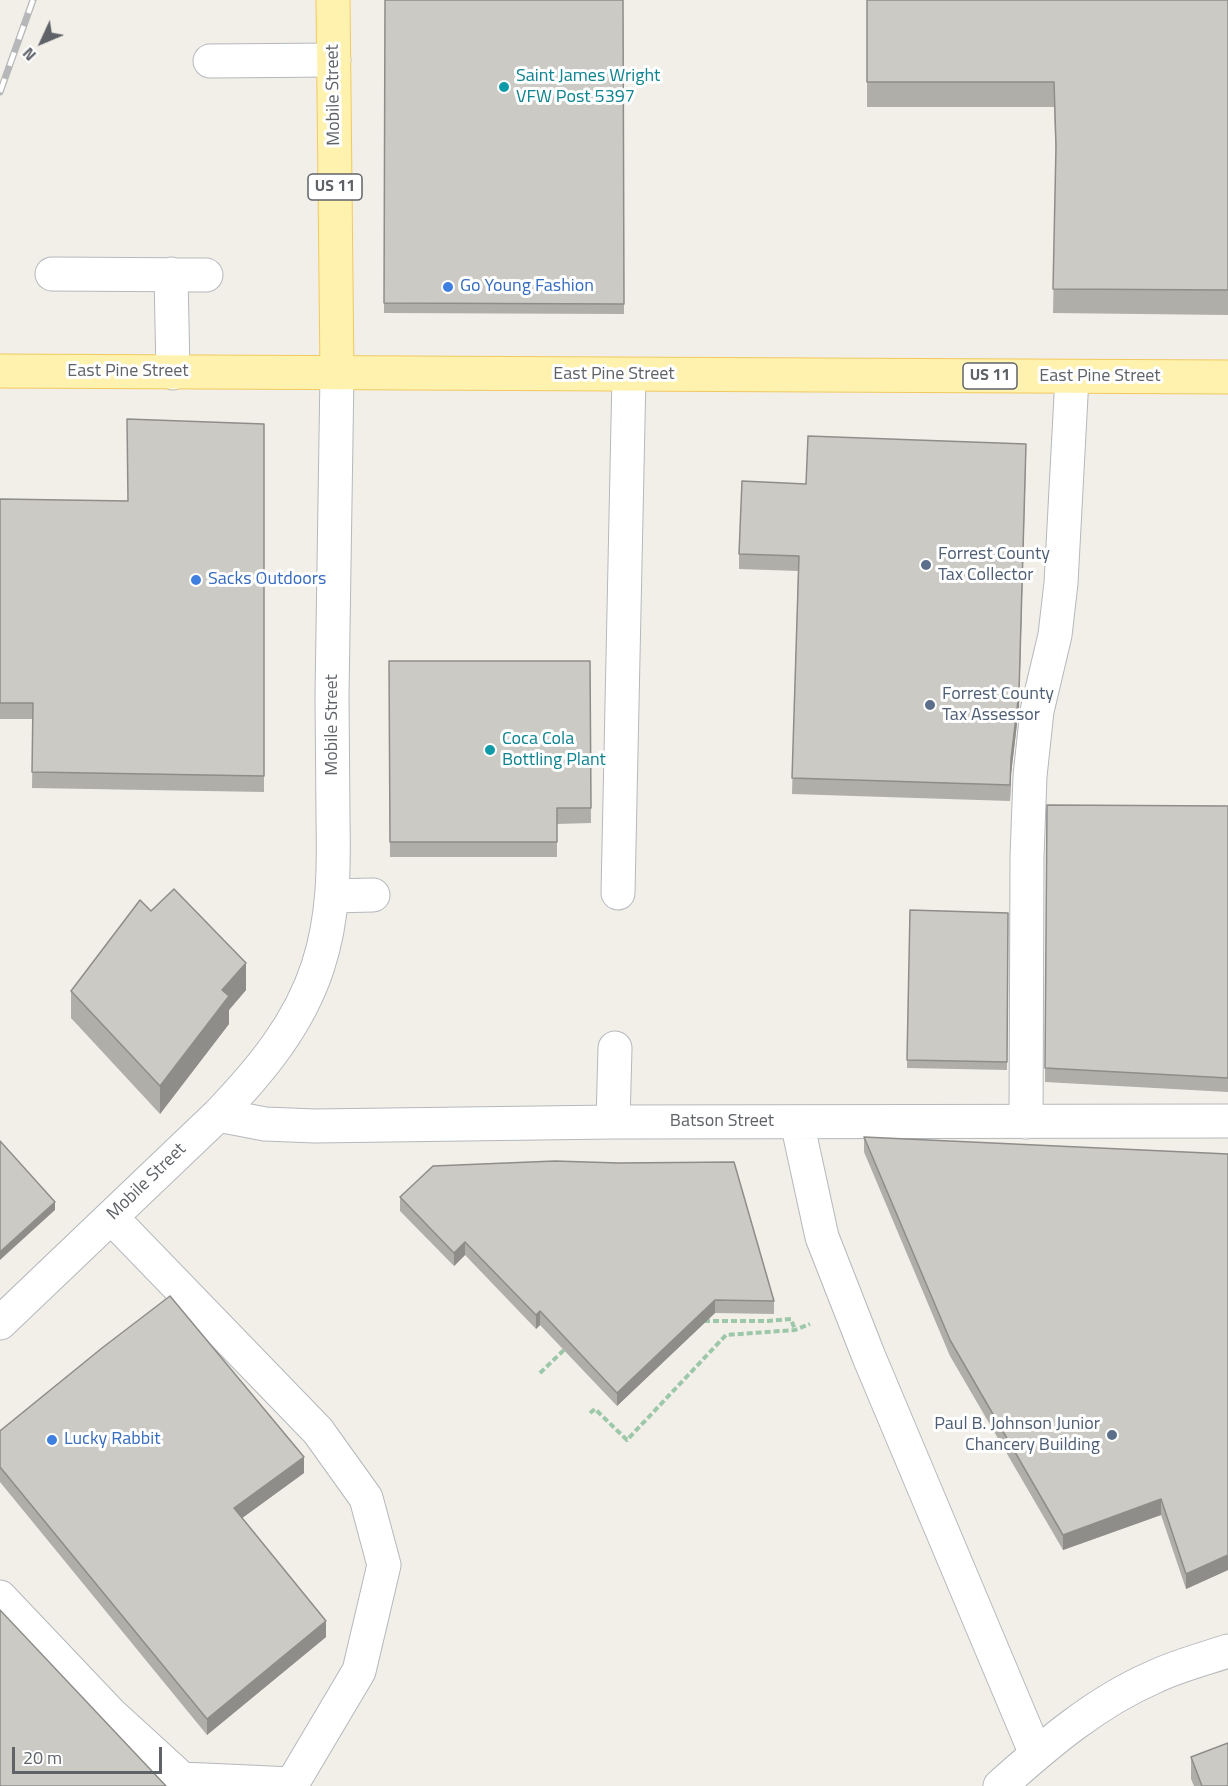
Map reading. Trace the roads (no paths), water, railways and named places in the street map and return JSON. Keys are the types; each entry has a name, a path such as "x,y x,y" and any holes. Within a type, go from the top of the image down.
{"main road":[{"name":"Mobile Street","path":"333,0 337,373"},
{"name":"East Pine Street","path":"0,371 1228,377"}],"street":[{"path":"210,61 334,60"},
{"path":"52,274 206,275"},
{"path":"171,274 173,373"},
{"name":"Mobile Street","path":"0,1323 248,1083 275,1050 301,1008 318,967 329,927 334,880 332,696 337,373"},
{"path":"618,893 629,375"},
{"path":"1026,1122 1027,857 1030,776 1037,711 1055,634 1059,604 1072,376"},
{"path":"332,896 373,895"},
{"path":"613,1122 615,1048"},
{"name":"Batson Street","path":"218,1114 265,1124 315,1126 613,1122 1228,1121"},
{"path":"797,1122 822,1237 1036,1754"},
{"path":"0,1597 112,1715 182,1779 292,1784 359,1671 384,1565 366,1498 318,1431 111,1217"},
{"path":"1000,1786 1036,1754 1115,1697 1155,1676 1228,1651"}],"railway":[{"path":"0,92 33,0"}],"place":[{"name":"Saint James Wright VFW Post 5397","path":"504,87"},
{"name":"Go Young Fashion","path":"448,287"},
{"name":"Forrest County Tax Collector","path":"926,565"},
{"name":"Sacks Outdoors","path":"196,580"},
{"name":"Forrest County Tax Assessor","path":"930,705"},
{"name":"Coca Cola Bottling Plant","path":"490,750"},
{"name":"Paul B. Johnson Junior Chancery Building","path":"1112,1435"},
{"name":"Lucky Rabbit","path":"52,1440"}]}
